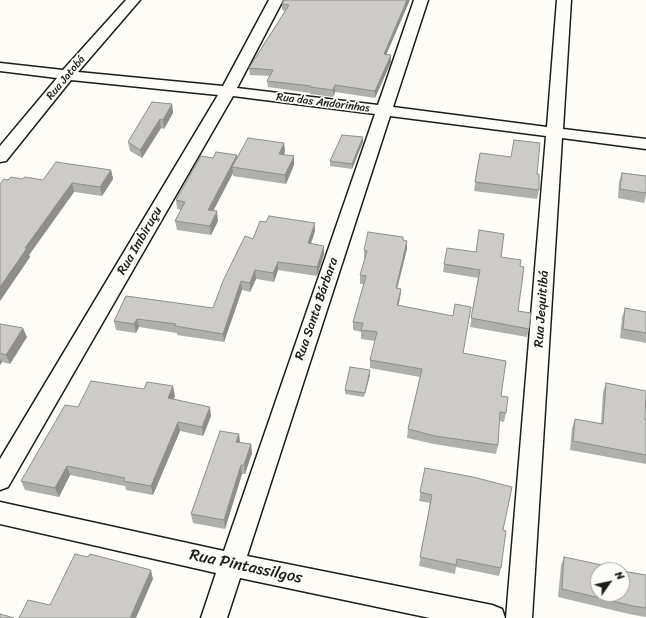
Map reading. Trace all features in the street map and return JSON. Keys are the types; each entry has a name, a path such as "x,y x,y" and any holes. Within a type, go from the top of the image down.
{"street":[{"name":"Rua Jatobá","path":"0,157 67,75 133,0"},
{"name":"Rua Imbiruçu","path":"0,480 228,91 276,0"},
{"name":"Rua Santa Bárbara","path":"214,618 421,0"},
{"name":"Rua Jequitibá","path":"519,618 564,0"},
{"name":"Rua das Andorinhas","path":"0,67 228,91 646,144"},
{"name":"Rua Pintassilgos","path":"0,513 232,564 492,618"}],"building":[{"path":"284,0 407,0 384,54 391,55 375,91 335,85 333,90 267,81 273,70 249,68 289,5 282,4"},
{"path":"152,102 172,104 163,120 160,119 140,150 128,142"},
{"path":"342,135 363,137 352,164 330,161"},
{"path":"248,138 284,143 279,154 294,156 285,175 232,167"},
{"path":"514,140 540,143 537,174 539,174 539,190 475,182 480,153 511,157"},
{"path":"216,152 237,155 208,210 217,211 210,226 175,221 185,202 176,200 201,156 213,158"},
{"path":"56,162 111,170 100,187 72,183 25,248 27,248 0,287 0,184 4,179 8,180 11,177 22,179 25,177 43,180"},
{"path":"622,173 646,176 646,193 620,189"},
{"path":"269,216 315,223 308,243 324,246 317,267 278,262 273,273 255,270 250,283 241,281 223,334 175,326 176,324 137,319 134,324 114,321 126,296 213,308 223,281 245,236 253,239 260,221 266,222"},
{"path":"479,230 504,234 501,257 521,260 520,266 524,267 518,311 531,313 529,329 471,318 480,270 444,264 447,248 476,252"},
{"path":"368,232 403,237 403,240 407,241 396,288 401,289 397,305 453,316 455,304 471,307 463,353 506,361 501,396 508,397 506,413 500,412 498,445 435,436 408,429 422,369 370,360 377,332 361,330 363,323 353,322 366,276 360,275 367,251 364,250"},
{"path":"625,308 646,312 646,333 623,329"},
{"path":"0,324 23,328 6,355 0,353"},
{"path":"350,367 370,370 365,393 345,390"},
{"path":"91,381 144,389 147,382 173,386 168,398 210,407 202,427 178,422 151,486 123,481 125,478 67,466 55,488 21,481 65,405 78,407"},
{"path":"606,383 646,391 646,455 573,441 575,419 603,424"},
{"path":"220,431 239,434 236,442 251,444 244,465 241,465 224,520 191,514"},
{"path":"425,468 473,477 512,487 503,530 506,531 501,568 457,559 456,565 420,557 432,495 420,492"},
{"path":"75,554 88,557 90,554 151,570 130,618 19,618 28,600 50,605"},
{"path":"564,557 590,562 590,596 562,589"},
{"path":"630,572 646,575 646,608 616,602 630,602"},
{"path":"0,614 14,618 0,618"}]}
